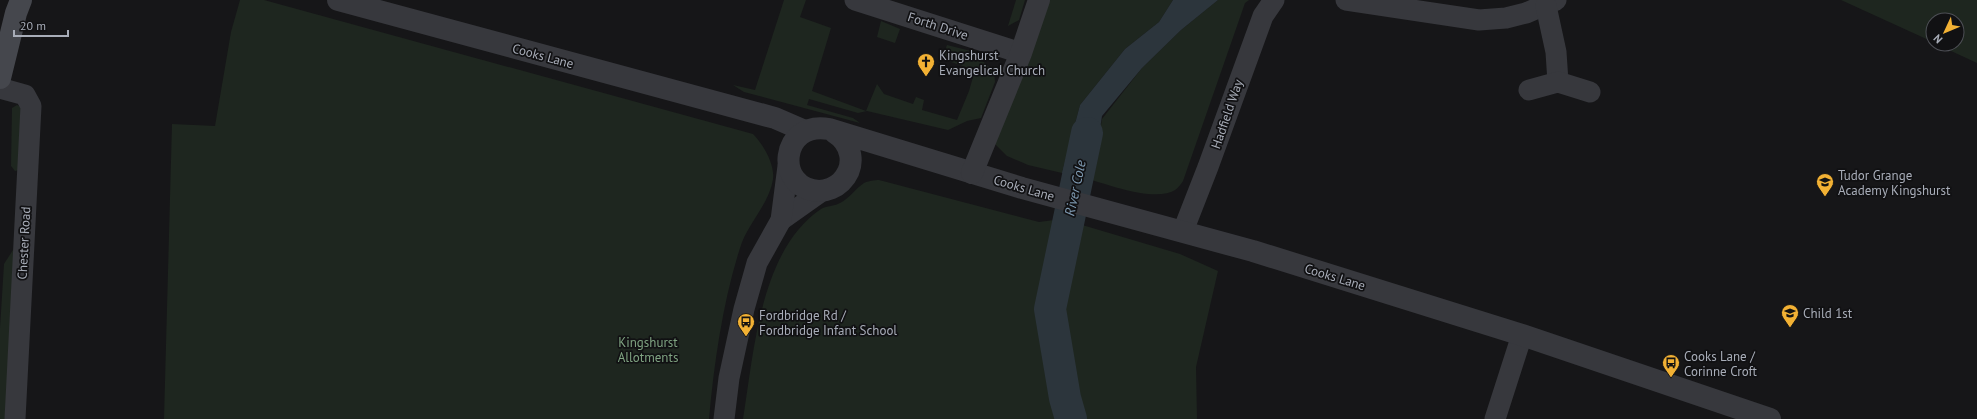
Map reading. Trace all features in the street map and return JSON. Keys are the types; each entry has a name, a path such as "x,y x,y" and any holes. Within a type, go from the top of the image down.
{"main road":[{"path":"0,78 16,13 21,0"}],"street":[{"name":"Cooks Lane","path":"338,0 775,118 805,131 817,128 834,132 972,174 1260,254 1522,335 1770,419"},
{"name":"Forth Drive","path":"855,0 1020,53"},
{"path":"972,174 1020,53 1039,0"},
{"name":"Hadfield Way","path":"1183,232 1262,16 1274,0"},
{"path":"1346,0 1479,20 1506,18 1551,3 1558,82"},
{"path":"1528,90 1558,82 1590,92"},
{"name":"Chester Road","path":"0,88 25,95 31,106 15,419"},
{"name":"Cooks Lane","path":"749,111 774,132 782,144 792,175 800,184 811,189 822,191"},
{"path":"724,419 729,378 757,263 780,220 792,143 805,131"},
{"path":"834,132 844,140 850,151 851,161 848,172"},
{"path":"780,220 822,191 838,185 848,172 864,158 896,150"},
{"path":"1495,419 1522,335"}],"green space":[{"name":"Kingshurst Allotments","path":"240,0 264,0 753,134 761,143 768,155 772,167 773,179 771,188 763,206 743,239 734,268 720,332 709,419 164,419 172,124 215,126 231,32"},
{"path":"784,0 806,0 800,17 831,28 812,91 866,111 877,84 884,94 913,104 916,97 924,100 922,110 957,120 969,91 975,70 942,59 947,45 971,51 994,71 995,82 981,118 967,121 948,130 867,111 858,113 809,99 807,105 853,118 860,123 744,92 733,85 755,90"},
{"path":"1016,0 1025,0 1019,20 1008,26"},
{"path":"1048,0 1173,0 1159,22 1125,49 1080,105 1062,173 1028,165 1007,156 993,142"},
{"path":"1218,0 1249,0 1245,3 1183,181 1175,190 1167,193 1146,194 1110,186 1092,180 1102,119 1142,68 1181,30"},
{"path":"1841,0 1977,0 1977,63 1953,52 1965,52 1965,12 1925,12 1925,38"},
{"path":"881,21 900,29 895,43 877,37"},
{"path":"17,105 21,107 19,170 15,171 11,166 12,108"},
{"path":"879,180 1039,222 1062,219 1180,254 1218,271 1196,367 1197,419 743,419 756,334 763,304 772,276 785,250 801,227 821,209 842,202 864,183"},
{"path":"13,250 17,251 9,419 0,419 0,328 4,264"}],"shaded area":[{"path":"1173,0 1218,0 1181,30 1142,68 1102,116 1092,180 1062,173 1080,105 1125,49 1159,22"}],"waterway":[{"name":"River Cole","path":"1071,419 1065,398 1050,309 1087,133"}],"place":[{"name":"Kingshurst Evangelical Church","path":"926,77"},
{"name":"Tudor Grange Academy Kingshurst","path":"1825,197"},
{"name":"Child 1st","path":"1790,328"},
{"name":"Fordbridge Rd / Fordbridge Infant School","path":"746,337"},
{"name":"Cooks Lane / Corinne Croft","path":"1671,378"}]}
